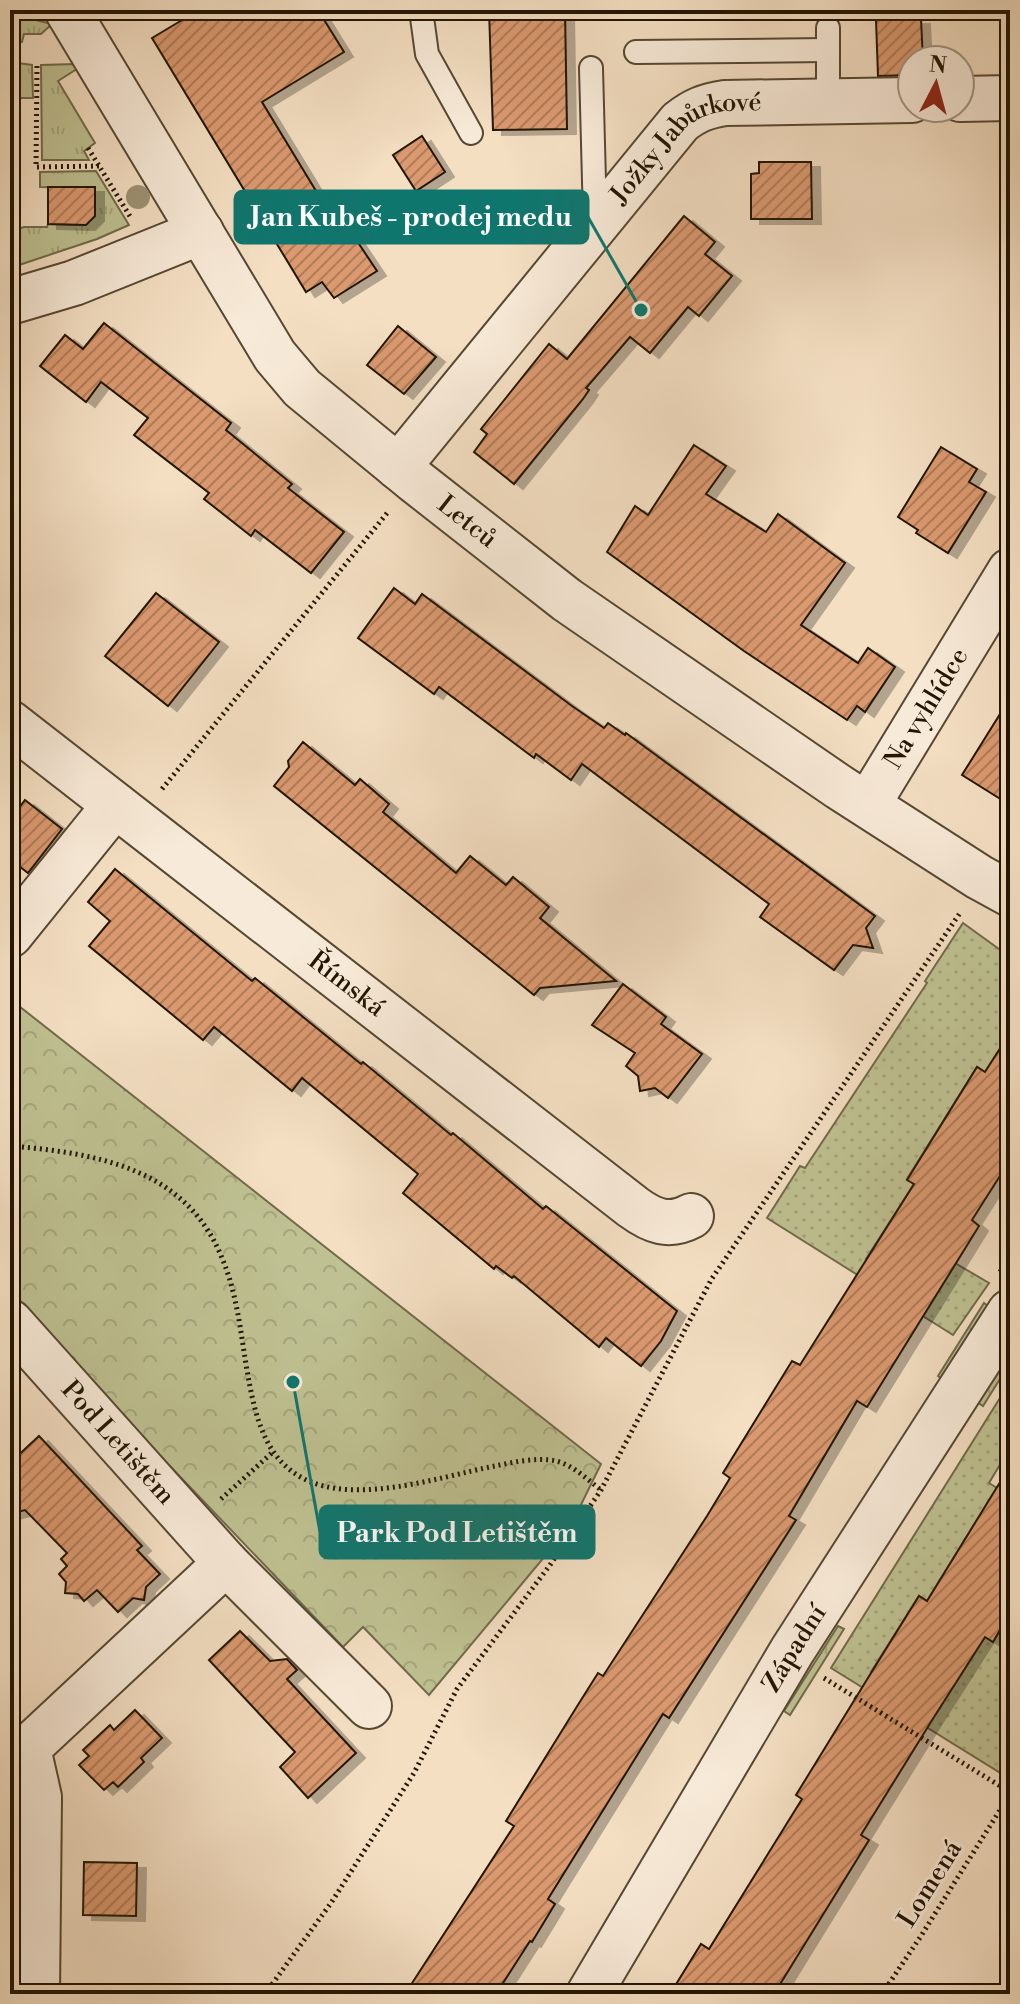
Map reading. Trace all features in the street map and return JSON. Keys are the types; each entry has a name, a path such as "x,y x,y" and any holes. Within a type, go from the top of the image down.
{"street":[{"name":"Letců","path":"67,10 286,372 406,473 567,600 868,804 994,885"},
{"path":"976,99 1010,98"},
{"name":"Jožky Jabůrkové","path":"406,473 595,228 680,122 692,112 725,103 896,100"},
{"path":"10,302 74,283 201,232"},
{"name":"Na vyhlídce","path":"868,804 1002,557"},
{"name":"Římská","path":"10,723 645,1216 670,1223 681,1222 691,1216"},
{"path":"10,935 125,814"},
{"name":"Západní","path":"589,1994 792,1651 1010,1312"},
{"name":"Pod Letištěm","path":"10,1322 226,1563 369,1706"},
{"path":"37,1994 39,1797 19,1740 226,1563"}],"lane":[{"path":"421,10 427,54 471,133"},
{"path":"636,52 827,39 828,101"},
{"path":"591,68 595,228"}],"path":[{"path":"37,66 36,167 100,166"},
{"path":"88,148 137,226"},
{"path":"125,814 406,473"},
{"path":"1002,557 1010,517"},
{"path":"265,1994 331,1903 397,1799 457,1689 550,1565 601,1490 711,1280 952,925 994,885"},
{"path":"10,1146 85,1154 132,1169 165,1185 195,1211 223,1259 237,1305 259,1423 274,1451 289,1470 328,1488 375,1490 516,1462 541,1460 556,1461 577,1471 601,1490"},
{"path":"193,1524 274,1451"},
{"path":"820,1675 1010,1793"},
{"name":"Lomená","path":"882,1994 1010,1793"}],"green space":[{"path":"10,10 23,10 23,17 52,24 41,34 24,34 22,42 10,41"},
{"path":"10,62 32,65 33,98 10,98"},
{"path":"76,64 80,67 58,81 95,143 84,151 89,160 42,160 41,65"},
{"path":"96,171 129,225 10,268 10,254 16,254 15,230 47,227 48,224 86,225 95,188 40,187 40,172"},
{"path":"963,923 1010,957 1010,1033 985,1072 977,1067 907,1179 914,1184 866,1259 931,1300 955,1263 989,1283 953,1335 767,1218 800,1166 805,1168"},
{"path":"10,999 601,1464 571,1525 429,1695 363,1627 343,1647 10,1299"},
{"path":"984,1303 988,1306 942,1379 938,1376"},
{"path":"1010,1350 1010,1363 983,1406 977,1402"},
{"path":"1010,1382 1010,1448 989,1483 997,1488 927,1601 919,1596 871,1672 893,1686 891,1691 934,1717 985,1637 993,1641 1010,1613 1010,1772 1007,1777 831,1668"},
{"path":"838,1626 844,1629 790,1715 784,1711"}],"building":[{"path":"199,10 318,10 344,52 262,102 344,237 351,232 377,271 334,298 322,282 306,292 152,38"},
{"path":"489,10 565,10 567,129 493,130"},
{"path":"921,19 922,44 896,44 896,75 878,76 876,20"},
{"path":"422,136 445,172 416,191 393,155"},
{"path":"759,162 811,162 812,219 751,219 751,174 759,173"},
{"path":"48,187 95,187 95,216 86,225 48,224"},
{"path":"684,216 715,242 705,254 732,276 699,316 688,307 650,353 630,337 586,388 589,390 583,399 514,484 474,452 487,434 481,429 549,344 567,359"},
{"path":"104,323 231,423 226,430 292,484 288,488 344,532 311,573 255,530 251,536 204,499 209,493 134,435 148,418 101,382 86,402 40,366 65,335 83,349"},
{"path":"398,326 436,357 404,394 367,365"},
{"path":"694,445 726,466 706,494 766,532 778,514 845,563 801,625 858,663 868,648 895,667 865,712 857,706 847,720 744,651 607,552 635,506 648,515"},
{"path":"941,447 977,469 969,482 986,492 948,553 916,533 918,530 898,517"},
{"path":"394,588 415,604 422,594 604,728 608,723 626,733 875,916 866,928 873,948 853,945 834,970 760,917 769,904 582,764 571,780 536,754 534,758 439,687 434,694 358,638"},
{"path":"156,593 219,642 168,706 105,656"},
{"path":"1010,698 1010,805 962,775"},
{"path":"303,742 355,785 360,779 389,804 383,812 456,873 470,856 506,885 513,877 549,907 540,918 616,981 540,988 534,995 274,786"},
{"path":"25,800 62,829 28,873 10,859 10,820"},
{"path":"115,869 252,981 255,978 451,1135 453,1133 543,1209 546,1206 677,1311 661,1341 641,1366 606,1338 599,1347 514,1276 512,1278 496,1266 494,1269 403,1193 418,1174 302,1078 292,1091 214,1027 203,1040 89,946 110,921 88,902"},
{"path":"623,984 666,1017 661,1024 702,1054 668,1098 655,1088 640,1091 638,1076 626,1066 635,1053 592,1025"},
{"path":"1010,1033 1010,1160 972,1220 979,1226 867,1407 857,1401 789,1516 796,1520 669,1718 663,1714 641,1749 548,1899 555,1904 532,1942 496,1994 405,1994 514,1826 506,1821 598,1673 603,1676 707,1516 730,1478 723,1473 792,1361 800,1365 914,1184 907,1180 977,1067 985,1072"},
{"path":"39,1436 142,1546 137,1550 160,1574 146,1587 144,1600 133,1598 118,1612 97,1590 84,1601 78,1594 65,1593 66,1582 59,1574 67,1566 61,1559 67,1553 25,1510 10,1514 10,1463"},
{"path":"1010,1466 1010,1613 993,1642 985,1637 934,1717 861,1835 869,1840 774,1994 670,1994 701,1944 709,1949 802,1799 796,1795 871,1673 919,1596 927,1601"},
{"path":"240,1631 270,1661 287,1659 297,1670 287,1679 356,1753 308,1798 280,1767 295,1752 209,1660"},
{"path":"135,1710 162,1738 141,1758 144,1762 118,1787 113,1782 104,1790 79,1765 89,1756 83,1750 110,1725 114,1730"},
{"path":"84,1862 137,1863 136,1916 83,1915"}],"place":[{"name":"Jan Kubeš - prodej medu","path":"641,310"},
{"name":"Park Pod Letištěm","path":"293,1382"}]}
